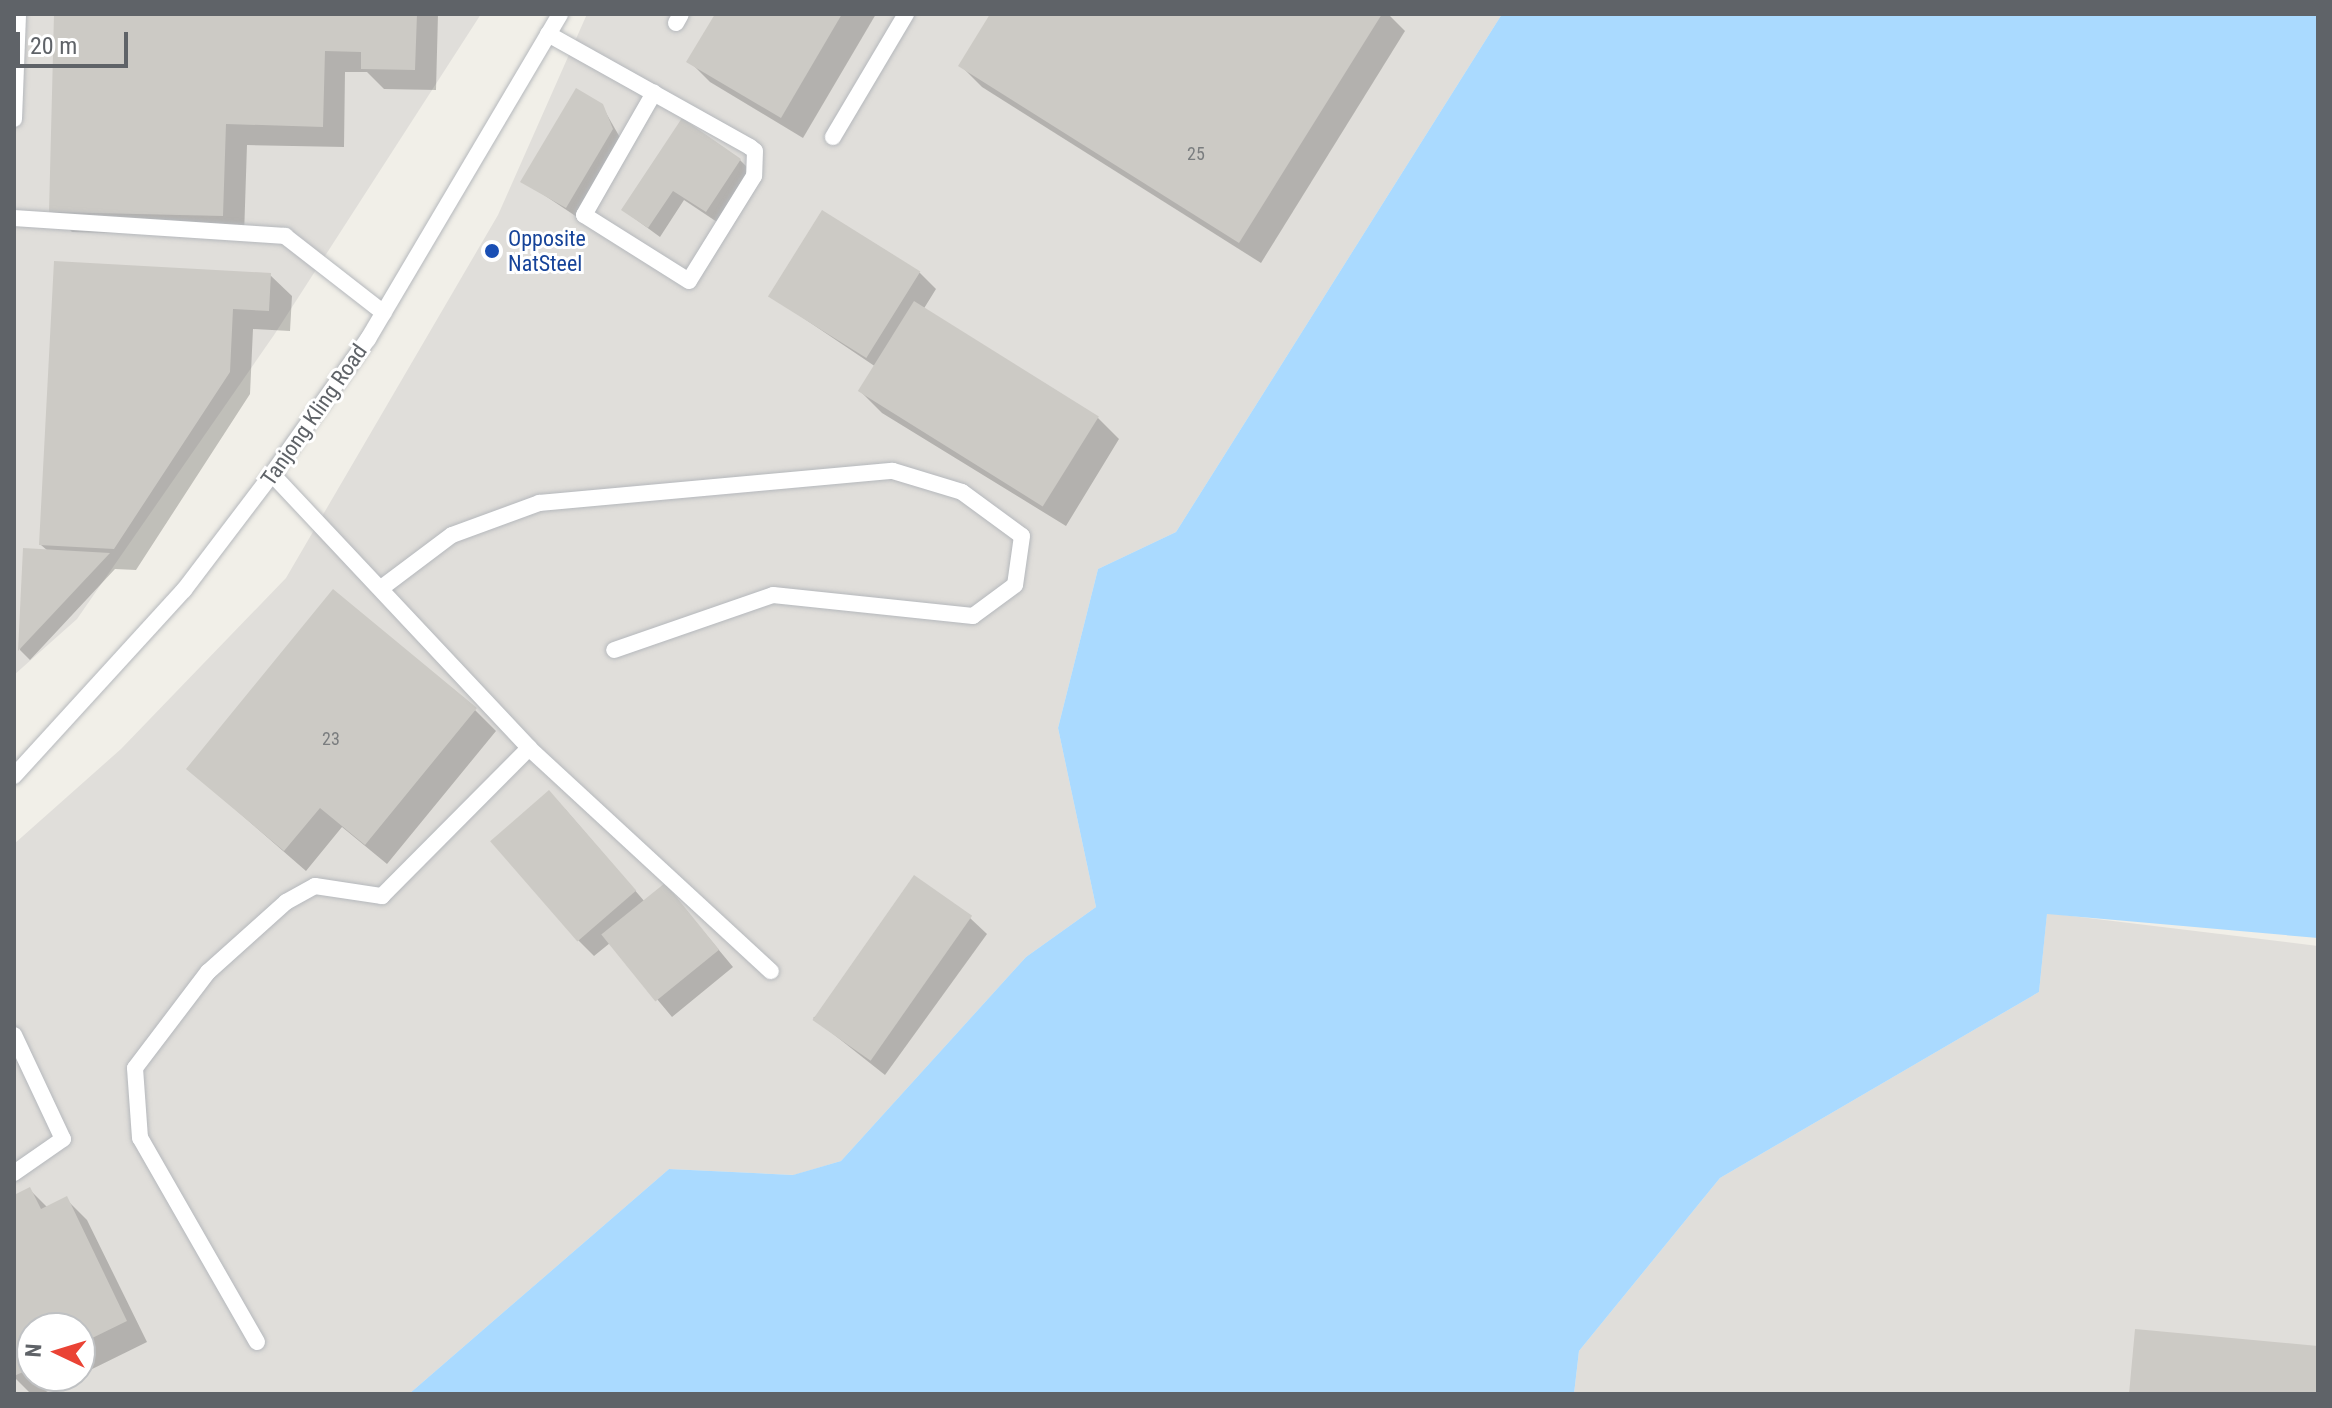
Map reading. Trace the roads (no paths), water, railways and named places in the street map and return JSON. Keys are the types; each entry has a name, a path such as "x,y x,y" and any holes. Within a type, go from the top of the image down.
{"lane":[{"path":"14,119 18,14"},
{"name":"Tanjong Kling Road","path":"14,776 184,590 272,474 384,313 560,14"},
{"path":"833,137 906,14"},
{"path":"548,34 654,93 758,156 754,176 689,281 584,215 654,93"},
{"path":"14,218 285,236 384,313"},
{"path":"384,586 452,535 539,503 893,471 962,492 1022,536 1015,585 973,616 773,595 614,650"},
{"path":"272,474 384,586 529,748 771,971"},
{"path":"257,1342 140,1138 135,1068 208,972 286,902 315,886 382,896 529,748"},
{"path":"14,1035 63,1139 14,1173"}],"water":[{"path":"1502,14 2318,14 2318,938 2047,914 2039,992 1720,1178 1579,1351 1574,1394 409,1394 669,1169 793,1175 841,1161 1026,957 1096,907 1058,728 1098,569 1176,532"}],"place":[{"name":"Opposite NatSteel","path":"492,251"}]}
